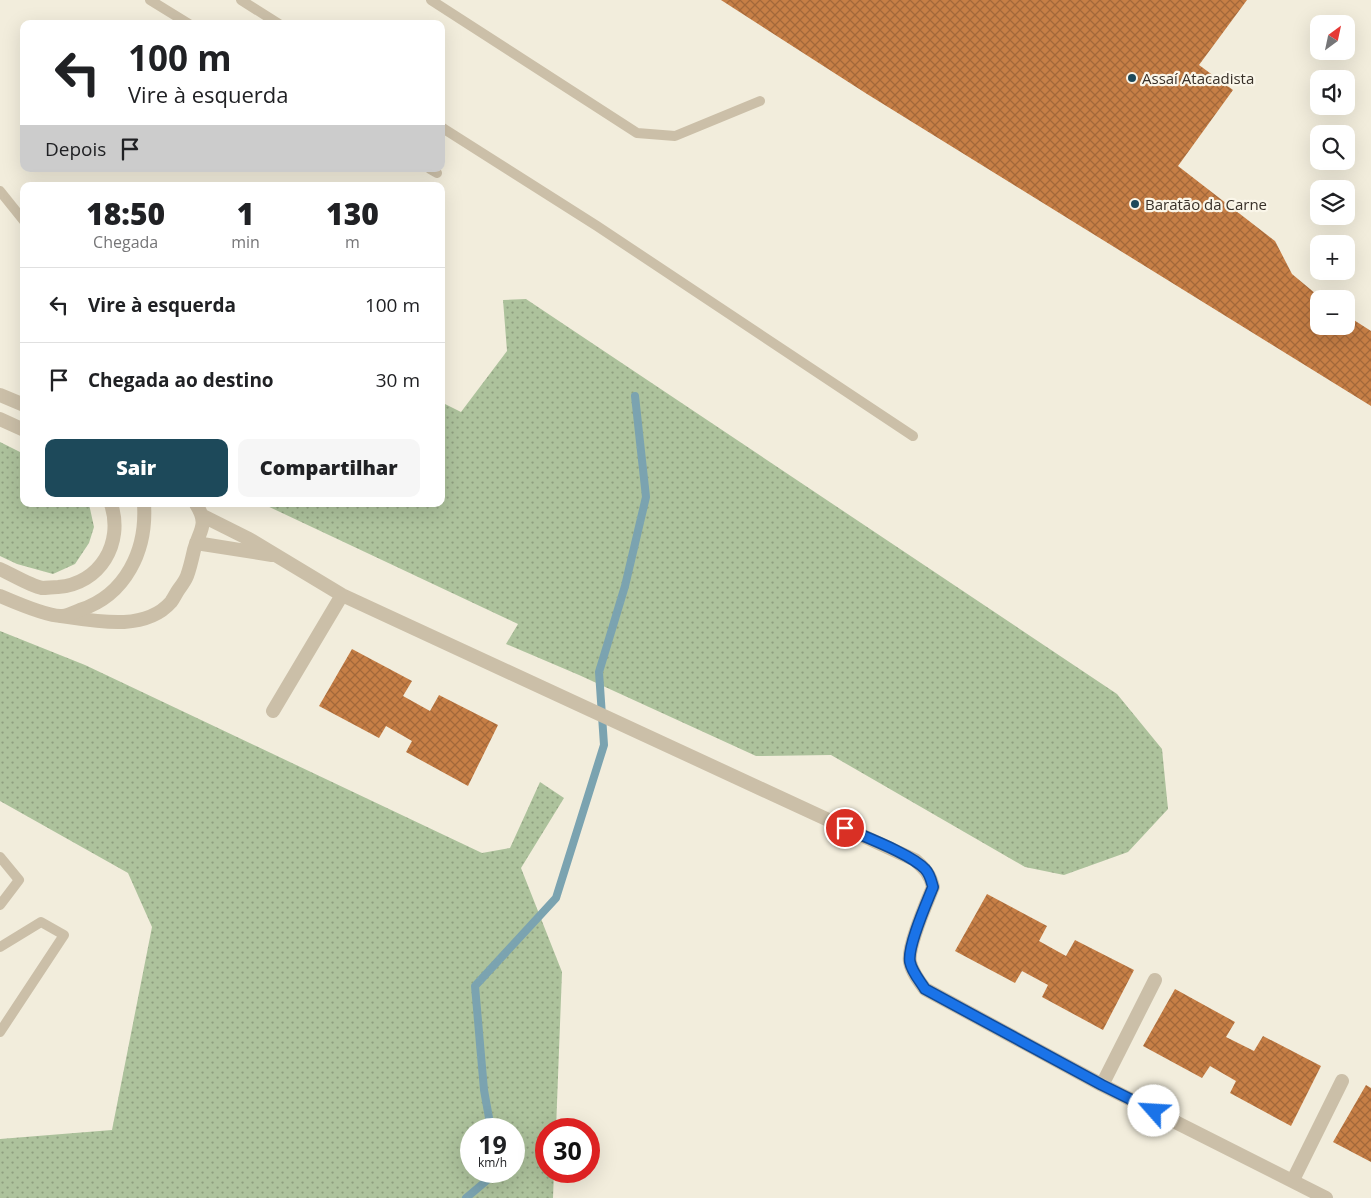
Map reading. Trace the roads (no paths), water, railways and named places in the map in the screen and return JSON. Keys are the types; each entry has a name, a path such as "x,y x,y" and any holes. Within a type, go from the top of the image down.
{"street":[{"path":"0,395 20,403"},
{"path":"0,419 20,428"},
{"path":"0,569 42,588 68,586 92,575 107,558 116,528 112,507"},
{"path":"61,616 88,607 110,594 124,579 134,562 141,543 145,523 144,507"},
{"path":"198,507 203,516 249,539 342,595 915,860 926,870 933,887 911,946 909,961 925,989 1102,1085 1326,1198"},
{"path":"0,596 33,609 61,616 87,620 124,622 143,619 158,613 170,603 186,577 200,534 203,516"},
{"path":"196,543 278,556"},
{"path":"273,711 342,595"},
{"path":"1102,1085 1156,980"},
{"path":"1293,1180 1342,1081"}],"lane":[{"path":"150,0 182,20"},
{"path":"241,0 272,20"},
{"path":"431,0 637,133 675,136 760,101"},
{"path":"445,130 597,226 913,436"},
{"path":"0,191 20,216"},
{"path":"0,857 19,880 0,905"},
{"path":"0,947 41,922 64,934 0,1032"}],"waterway":[{"path":"489,1118 484,1090 475,986 556,898 604,745 599,672 625,586 646,497 635,396"},
{"path":"466,1198 484,1183"}],"place":[{"name":"Assaí Atacadista","path":"1132,78"},
{"name":"Baratão da Carne","path":"1135,204"}]}
